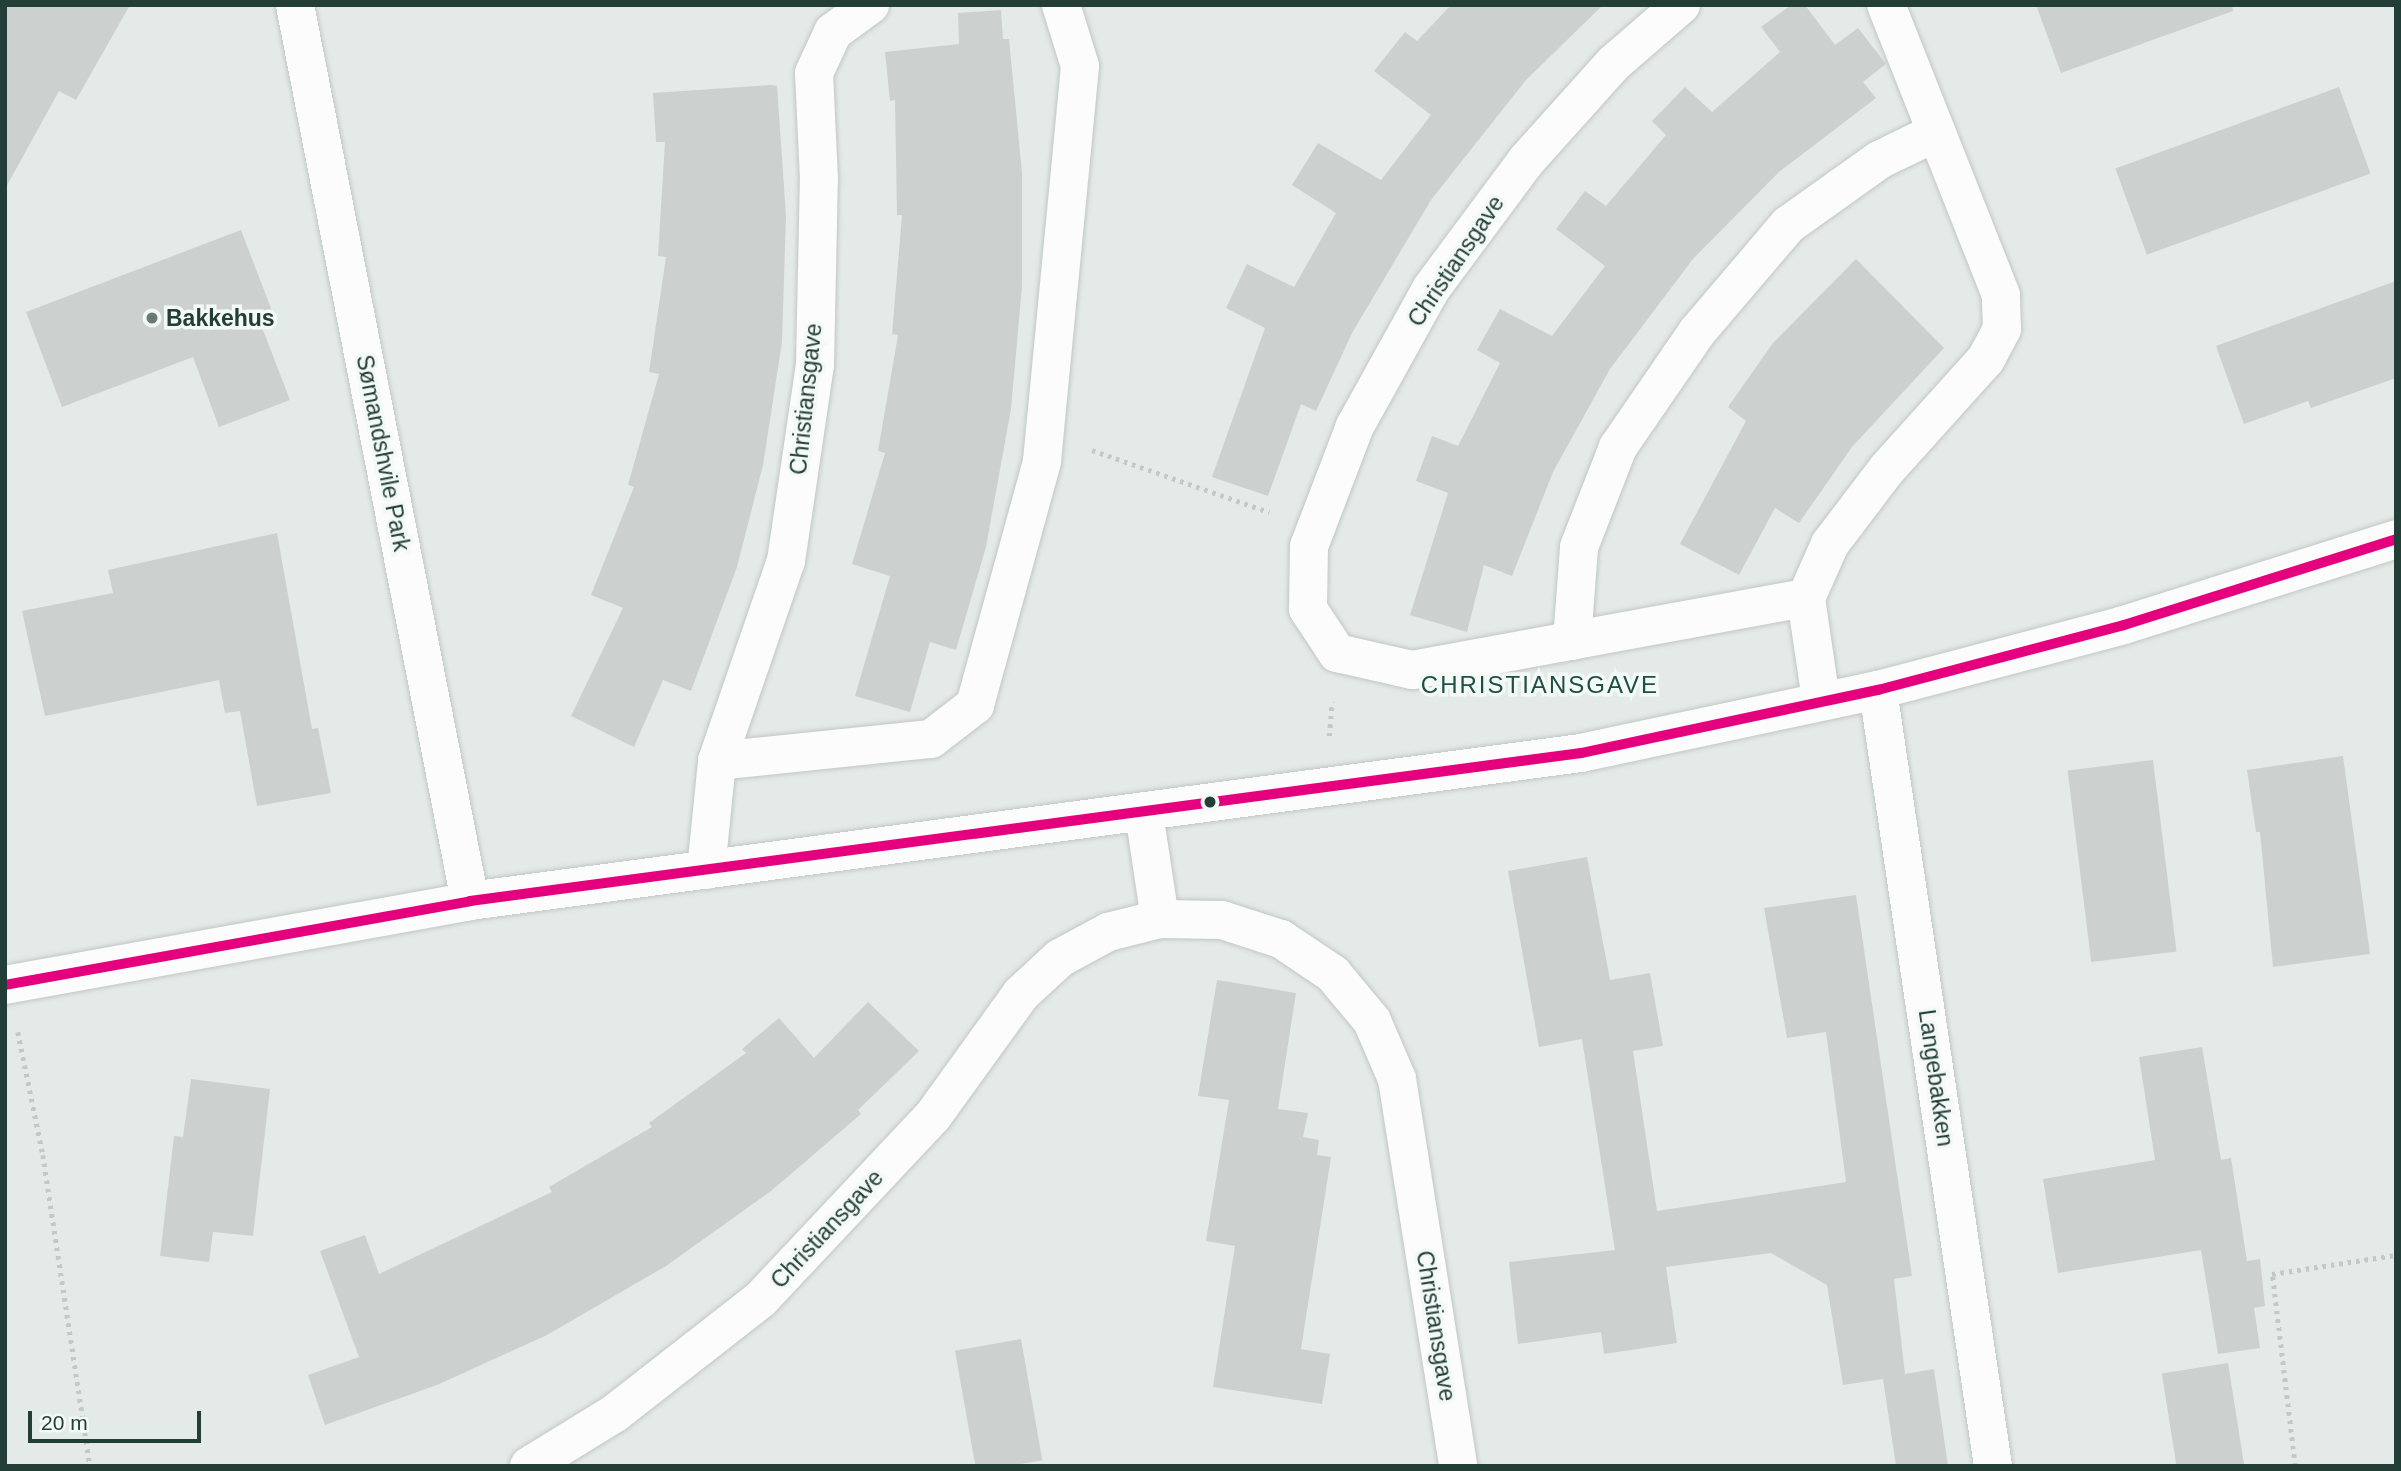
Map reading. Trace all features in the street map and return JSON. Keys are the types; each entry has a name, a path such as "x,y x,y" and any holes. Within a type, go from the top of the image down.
{"street":[{"name":"Sømandshvile Park","path":"295,5 470,901"},
{"name":"Christiansgave","path":"706,870 717,761 786,561 815,365 819,179 814,73 832,32 870,5"},
{"path":"717,761 930,739 975,705 1042,461 1080,66 1061,5"},
{"name":"Christiansgave","path":"1681,5 1613,64 1526,161 1431,289 1355,426 1309,546 1308,609 1337,653 1412,670 1806,598"},
{"path":"1821,700 1806,598 1830,544 1887,469 1986,359 2002,329 2001,295 1886,5"},
{"path":"1572,640 1579,547 1618,447 1697,332 1788,225 1879,160 1937,132"},
{"path":"7,984 470,901 1581,753 1878,690 2124,625 2396,539"},
{"name":"Langebakken","path":"1878,690 1993,1466"},
{"path":"1144,813 1160,919"},
{"name":"Christiansgave","path":"528,1466 615,1413 761,1299 933,1116 1021,994 1060,958 1108,932 1160,919 1222,920 1281,939 1333,974 1372,1021 1397,1079 1458,1466"}],"path":[{"path":"1045,434 1316,528"},
{"path":"7,984 43,1155 90,1466"},
{"path":"2295,1466 2272,1274 2396,1255"}],"building":[{"path":"5,5 130,5 76,100 59,91 5,189"},
{"path":"1451,5 1603,5 1526,80 1431,200 1352,333 1316,411 1301,404 1268,496 1212,477 1265,328 1226,308 1247,264 1294,287 1336,213 1292,185 1318,143 1381,180 1431,115 1374,71 1405,32 1417,41"},
{"path":"1791,5 1805,5 1835,45 1858,28 1886,64 1863,82 1876,98 1779,172 1693,259 1610,369 1553,472 1512,576 1484,565 1467,632 1410,615 1448,493 1416,481 1432,436 1458,446 1500,363 1477,350 1500,309 1552,336 1605,266 1556,229 1585,191 1606,206 1666,135 1652,121 1685,87 1712,112 1780,52 1761,27"},
{"path":"2036,5 2232,5 2233,11 2061,73"},
{"path":"1001,10 1003,39 1009,39 1022,173 1022,286 1011,409 986,547 956,650 930,642 910,712 855,696 890,576 852,564 885,453 878,451 898,335 892,334 902,215 897,215 895,100 890,101 885,52 959,44 958,13"},
{"path":"777,86 786,216 782,342 763,465 737,567 691,691 663,680 634,747 571,716 623,608 591,595 634,487 628,485 659,374 649,372 666,257 658,256 665,142 656,142 653,93"},
{"path":"2339,87 2370,173 2147,255 2115,168"},
{"name":"Bakkehus","path":"241,230 277,324 263,330 290,400 219,427 193,357 62,407 26,312"},
{"path":"1856,259 1944,348 1852,447 1799,523 1775,508 1739,575 1680,544 1746,421 1728,407 1773,343"},
{"path":"2396,281 2396,378 2311,408 2308,401 2244,424 2216,346"},
{"path":"277,533 312,729 318,728 331,793 257,806 240,711 225,713 219,680 45,716 22,611 113,593 108,570"},
{"path":"2343,756 2370,954 2273,967 2260,832 2256,832 2247,770"},
{"path":"2153,760 2177,952 2091,962 2068,770"},
{"path":"1587,857 1610,980 1650,973 1663,1046 1633,1051 1657,1211 1846,1182 1826,1032 1787,1038 1764,908 1856,895 1912,1276 1894,1279 1905,1374 1934,1369 1948,1466 1896,1466 1883,1379 1843,1385 1827,1285 1771,1253 1666,1267 1677,1343 1604,1354 1601,1332 1518,1344 1509,1262 1615,1250 1582,1039 1539,1047 1508,871"},
{"path":"1217,980 1296,993 1278,1109 1308,1113 1303,1137 1319,1140 1317,1155 1331,1157 1301,1349 1330,1354 1322,1404 1213,1387 1235,1246 1206,1241 1229,1100 1198,1096"},
{"path":"868,1002 919,1051 858,1110 861,1114 771,1191 666,1266 547,1335 437,1385 325,1425 308,1375 359,1357 320,1251 365,1235 379,1274 552,1192 549,1187 652,1127 649,1123 746,1053 742,1049 779,1018 814,1058"},
{"path":"2202,1047 2221,1160 2231,1158 2247,1261 2260,1259 2265,1306 2254,1308 2260,1348 2218,1354 2201,1250 2058,1273 2043,1179 2155,1160 2139,1057"},
{"path":"191,1079 270,1089 253,1236 213,1232 209,1262 160,1256 174,1136 183,1137"},
{"path":"1021,1339 1042,1460 1009,1466 975,1466 955,1351"},
{"path":"2228,1363 2244,1466 2176,1466 2162,1373"}],"transit line":[{"path":"5,985 470,901 1581,753 1878,690 2124,625 2396,539"}],"place":[{"name":"Bakkehus","path":"152,318"}],"district":[{"name":"CHRISTIANSGAVE","path":"1540,685"}]}
